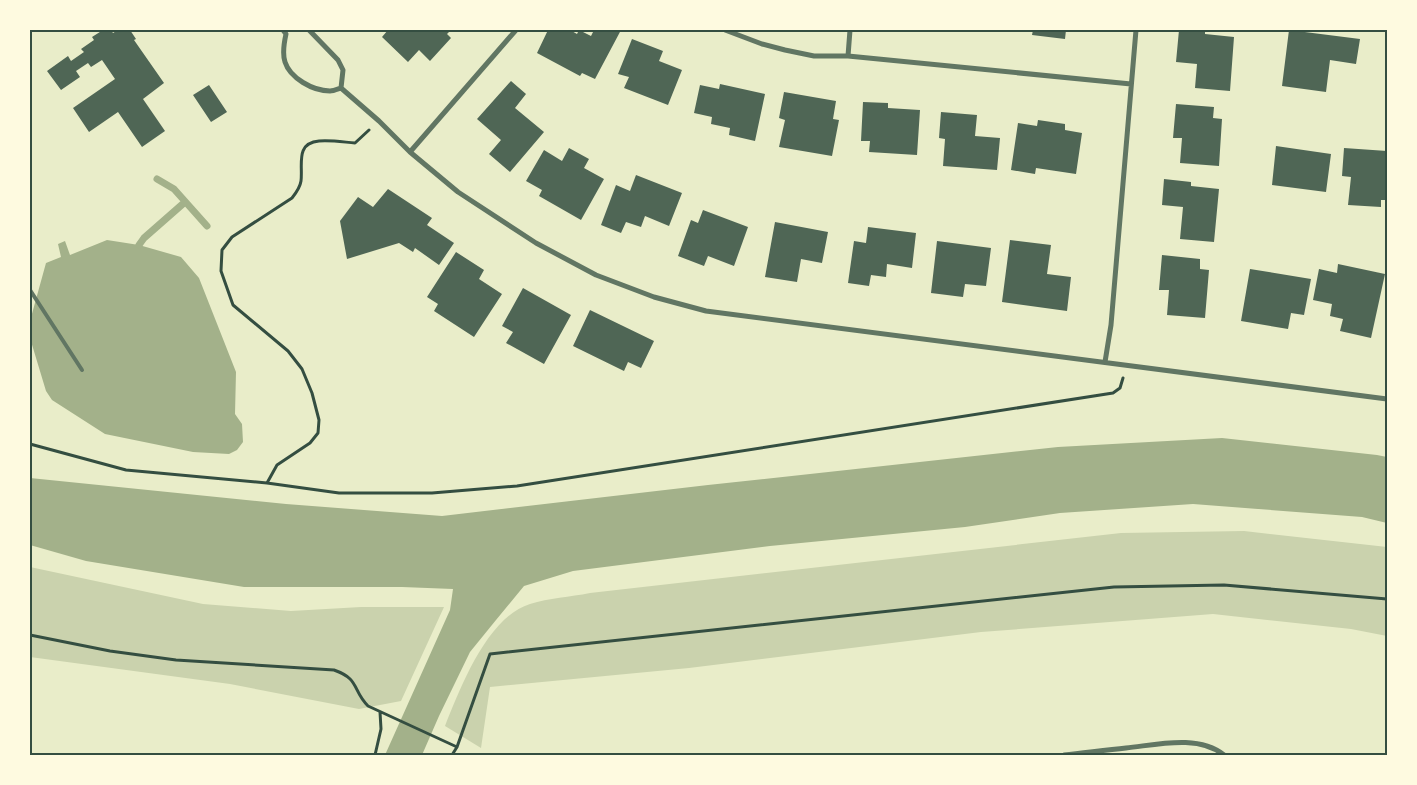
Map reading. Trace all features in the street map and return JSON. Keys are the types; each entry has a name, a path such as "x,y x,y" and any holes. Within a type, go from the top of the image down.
{"street":[{"path":"310,30 338,60 343,70 341,88"},
{"path":"410,152 516,30"},
{"path":"725,30 762,44 814,56 848,56 1131,84"},
{"path":"848,56 850,30"},
{"path":"1106,362 1111,325 1136,30"},
{"path":"286,31 283,52 285,63 292,75 305,84 319,89 331,92 341,88"},
{"path":"341,88 379,120 410,152 458,192 536,244 596,274 654,297 706,311 1387,399"},
{"path":"1064,755 1173,742 1202,746 1224,755"}],"lane":[{"path":"30,290 82,370"}],"path":[{"path":"267,483 277,465 310,443 318,433 319,420 312,393 302,369 288,350 234,305 221,271 222,250 232,237 292,198 298,190 301,181 302,154 308,144 319,141 355,143 379,120"},
{"path":"30,444 126,470 267,483 339,493 432,493 517,486 1113,393 1120,388 1127,364"},
{"path":"452,755 457,747 490,654 1114,587 1224,585 1387,599"},
{"path":"30,635 110,651 176,660 334,670 351,678 364,702 385,715 457,747"},
{"path":"375,755 381,729 380,712"}],"shaded area":[{"path":"107,240 139,245 181,257 199,278 236,372 235,414 242,424 243,442 237,450 229,454 193,452 105,434 52,400 46,391 30,338 30,321 46,263 61,257 58,244 65,241 70,255"},
{"path":"1222,438 1387,457 1387,523 1362,517 1193,504 1060,513 965,527 770,546 573,571 524,586 496,620 470,652 422,755 385,755 450,610 453,589 402,587 244,587 86,561 30,545 30,478 286,504 442,516 1058,447"},
{"path":"1244,531 1387,547 1387,636 1351,629 1213,614 981,632 689,668 490,687 481,748 445,726 467,675 488,639 501,623 515,611 537,602 590,593 1121,533"},
{"path":"30,567 203,604 291,611 361,607 444,607 401,701 359,709 230,684 30,657"}],"building":[{"path":"103,30 111,30 113,33 118,30 130,30 136,39 134,40 164,83 143,99 165,131 142,147 118,112 89,132 73,108 115,79 102,60 91,67 88,63 76,71 80,77 61,90 47,71 68,56 71,61 84,52 81,49 94,40 92,37"},
{"path":"388,30 451,30 447,34 451,38 430,61 419,50 408,62 382,37"},
{"path":"548,30 570,30 577,34 579,30 591,36 594,30 621,30 595,79 582,73 580,76 537,53"},
{"path":"1033,30 1066,30 1065,39 1032,35"},
{"path":"1179,30 1205,30 1205,34 1234,37 1230,91 1195,88 1197,64 1176,62"},
{"path":"1289,30 1360,39 1356,64 1330,60 1326,92 1282,86"},
{"path":"632,39 663,51 659,61 682,70 668,105 624,88 629,77 618,74"},
{"path":"511,81 526,94 515,108 544,132 510,172 489,154 501,140 477,119"},
{"path":"720,84 765,94 755,141 729,135 730,128 711,124 712,117 694,113 700,85 719,89"},
{"path":"209,85 227,112 211,122 193,95"},
{"path":"784,92 836,101 833,119 839,120 832,156 779,147 785,120 779,118"},
{"path":"863,102 888,103 888,108 920,110 917,155 869,152 870,141 861,141"},
{"path":"1176,104 1214,107 1213,118 1222,119 1219,166 1180,163 1182,138 1173,138"},
{"path":"941,112 977,115 975,136 1000,138 997,170 943,166 945,139 939,138"},
{"path":"1038,120 1065,124 1065,130 1082,133 1076,174 1036,168 1035,174 1011,170 1018,123 1037,126"},
{"path":"1276,146 1331,154 1326,192 1272,185"},
{"path":"569,148 589,159 584,168 604,179 581,220 539,196 542,190 526,181 544,150 562,161"},
{"path":"1344,148 1387,151 1387,200 1381,200 1381,207 1348,205 1351,177 1342,176"},
{"path":"636,175 682,193 669,226 645,216 641,227 626,222 621,233 601,225 616,185 630,191"},
{"path":"1164,179 1191,182 1191,186 1219,189 1214,242 1180,239 1183,207 1162,205"},
{"path":"388,189 432,218 427,225 454,243 439,265 415,248 413,252 399,243 347,259 340,221 358,197 373,207"},
{"path":"703,210 748,227 734,266 708,256 704,266 678,256 691,220 698,223"},
{"path":"775,222 828,232 822,263 801,259 797,282 765,277"},
{"path":"868,227 916,233 912,268 887,264 886,277 871,275 869,286 848,283 854,241 866,243"},
{"path":"1010,240 1051,245 1047,274 1071,277 1067,311 1002,302"},
{"path":"937,241 991,248 986,286 965,284 963,297 931,293"},
{"path":"456,252 484,270 479,279 502,294 474,337 434,311 438,304 427,297"},
{"path":"1162,255 1200,259 1200,269 1209,270 1205,318 1167,315 1169,290 1159,290"},
{"path":"1338,264 1385,274 1371,338 1340,331 1343,319 1330,316 1332,304 1313,300 1319,269 1337,273"},
{"path":"1250,269 1311,279 1304,315 1291,313 1288,329 1241,321"},
{"path":"523,288 571,315 544,364 506,343 513,332 502,326"},
{"path":"590,310 654,341 641,368 628,362 624,371 573,346"}],"waterway":[{"path":"157,179 174,189 207,226"},
{"path":"139,245 144,238 185,202"}]}
